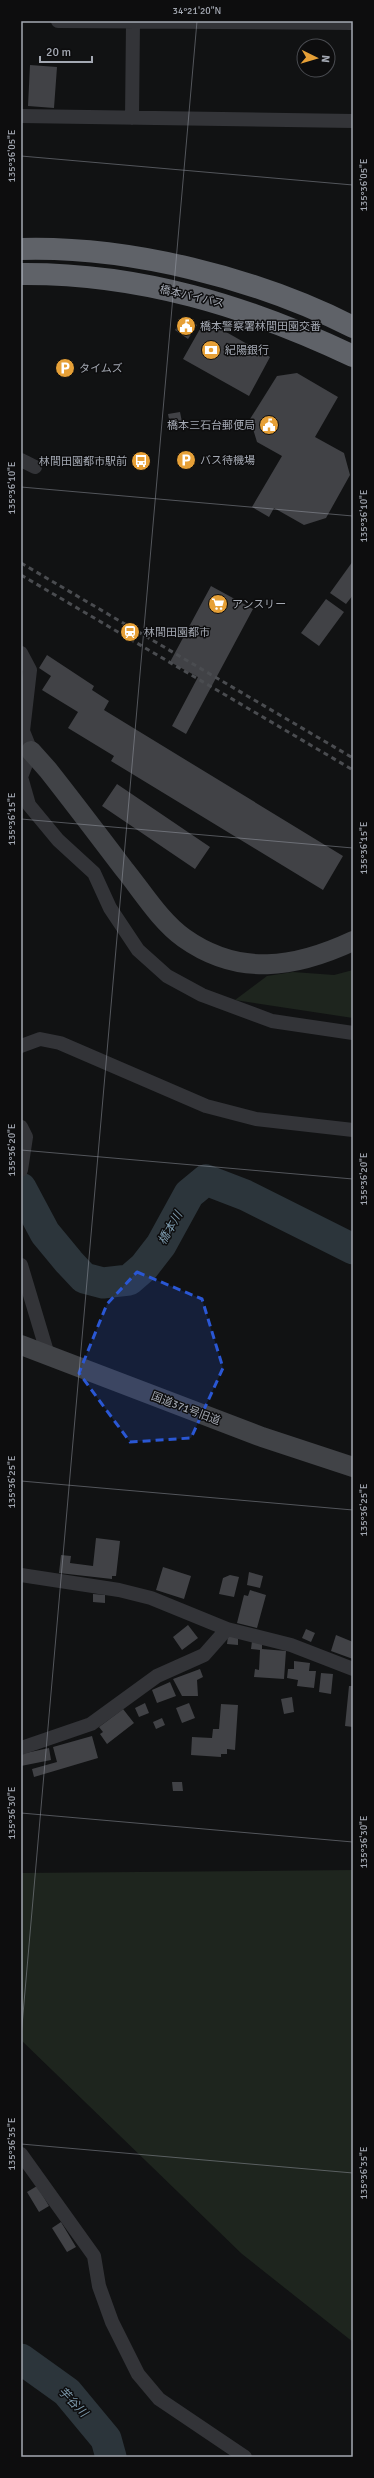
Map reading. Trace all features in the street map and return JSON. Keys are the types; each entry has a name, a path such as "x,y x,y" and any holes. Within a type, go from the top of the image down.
{"highway":[{"path":"21,249 100,254 152,261 207,272 250,285 321,310 353,327"},
{"name":"橋本バイパス","path":"21,274 88,278 146,286 200,296 298,330 353,356"}],"street":[{"path":"58,21 353,23"},
{"path":"132,118 133,22"},
{"path":"21,116 353,121"},
{"path":"21,460 35,467"},
{"path":"21,653 30,670 23,731 31,751 48,770 156,909 183,937 223,959 264,966 325,954 353,941"},
{"path":"31,751 21,777 29,805 58,840 94,873 110,908 138,950 168,976 223,1004 272,1021 353,1033"},
{"path":"21,1046 40,1040 60,1043 206,1106 256,1119 353,1130"},
{"path":"21,1127 26,1137 22,1154 21,1170"},
{"path":"21,1265 48,1355"},
{"name":"国道371号旧道","path":"21,1345 262,1437 353,1467"},
{"path":"21,1575 119,1590 151,1598 227,1629 291,1645 353,1669"},
{"path":"21,1748 91,1724 157,1676 204,1655 227,1629"},
{"path":"21,2154 94,2256 99,2286 112,2322 138,2374 159,2399 245,2457"}],"highlighted area":[{"path":"137,1272 202,1299 223,1368 191,1438 130,1442 79,1373 107,1304"}],"shaded area":[{"path":"353,970 353,1018 235,1000 267,976 293,972 334,975"},
{"path":"353,1870 353,2342 242,2254 21,2040 21,1873"}],"building":[{"path":"30,65 57,67 54,108 28,106"},
{"path":"184,316 197,325 188,339 175,330"},
{"path":"205,320 270,357 249,396 183,359"},
{"path":"297,373 338,397 315,437 344,453 350,475 326,518 304,525 274,508 269,517 252,507 282,456 257,442 250,419 277,376"},
{"path":"180,412 182,422 170,424 168,414"},
{"path":"353,561 353,595 346,604 330,593"},
{"path":"211,586 253,609 186,734 172,726 198,677 170,662"},
{"path":"326,599 344,612 319,646 301,633"},
{"path":"47,655 94,686 92,690 109,701 104,710 343,856 323,890 111,761 114,756 68,728 78,712 42,690 51,676 39,668"},
{"path":"117,784 210,847 195,869 102,806"},
{"path":"96,1538 120,1541 116,1576 112,1576 112,1579 59,1573 61,1555 71,1556 70,1563 93,1566"},
{"path":"163,1567 191,1576 184,1599 156,1590"},
{"path":"249,1572 263,1576 260,1588 247,1585"},
{"path":"230,1575 239,1577 234,1597 219,1594 223,1578"},
{"path":"250,1590 266,1595 257,1628 237,1623 244,1595 248,1596"},
{"path":"93,1594 105,1595 105,1603 93,1602"},
{"path":"188,1625 198,1638 182,1650 173,1637"},
{"path":"306,1629 315,1633 311,1642 302,1638"},
{"path":"336,1635 353,1642 353,1659 331,1651"},
{"path":"228,1636 238,1637 238,1645 227,1644"},
{"path":"252,1641 262,1642 262,1649 286,1651 284,1679 254,1677 255,1669 259,1670 260,1650 251,1649"},
{"path":"294,1661 310,1663 309,1671 316,1671 314,1688 297,1686 298,1680 287,1678 288,1669 294,1669"},
{"path":"200,1669 203,1677 197,1680 198,1696 182,1696 173,1679"},
{"path":"321,1673 333,1674 331,1694 319,1692"},
{"path":"170,1682 176,1696 157,1703 152,1690"},
{"path":"349,1686 353,1686 353,1727 345,1726"},
{"path":"292,1697 294,1712 284,1714 281,1699"},
{"path":"145,1703 149,1713 139,1717 135,1708"},
{"path":"189,1703 195,1718 182,1723 176,1708"},
{"path":"221,1704 238,1705 235,1750 227,1749 227,1754 221,1754 221,1757 191,1755 192,1737 212,1738 213,1729 219,1729"},
{"path":"123,1709 134,1723 107,1744 100,1734 103,1732 99,1727"},
{"path":"162,1718 165,1725 156,1729 153,1722"},
{"path":"92,1736 98,1758 34,1777 32,1769 57,1762 53,1747"},
{"path":"49,1748 51,1760 21,1766 21,1754"},
{"path":"172,1782 182,1782 183,1791 173,1791"},
{"path":"37,2186 49,2206 39,2212 27,2192"},
{"path":"61,2222 76,2247 67,2252 52,2228"}],"waterway":[{"name":"橋本川","path":"21,1188 45,1233 69,1262 84,1278 103,1283 129,1280 144,1267 161,1245 189,1194 206,1180 245,1195 353,1249"},
{"name":"芋谷川","path":"21,2359 67,2392 106,2439 111,2457"}],"railway":[{"path":"21,563 353,758"},
{"path":"21,575 353,770"}],"place":[{"name":"橋本警察署林間田園交番","path":"186,326"},
{"name":"紀陽銀行","path":"211,350"},
{"name":"タイムズ","path":"65,368"},
{"name":"橋本三石台郵便局","path":"269,425"},
{"name":"バス待機場","path":"186,460"},
{"name":"林間田園都市駅前","path":"141,461"},
{"name":"アンスリー","path":"218,604"},
{"name":"林間田園都市","path":"130,632"}]}
